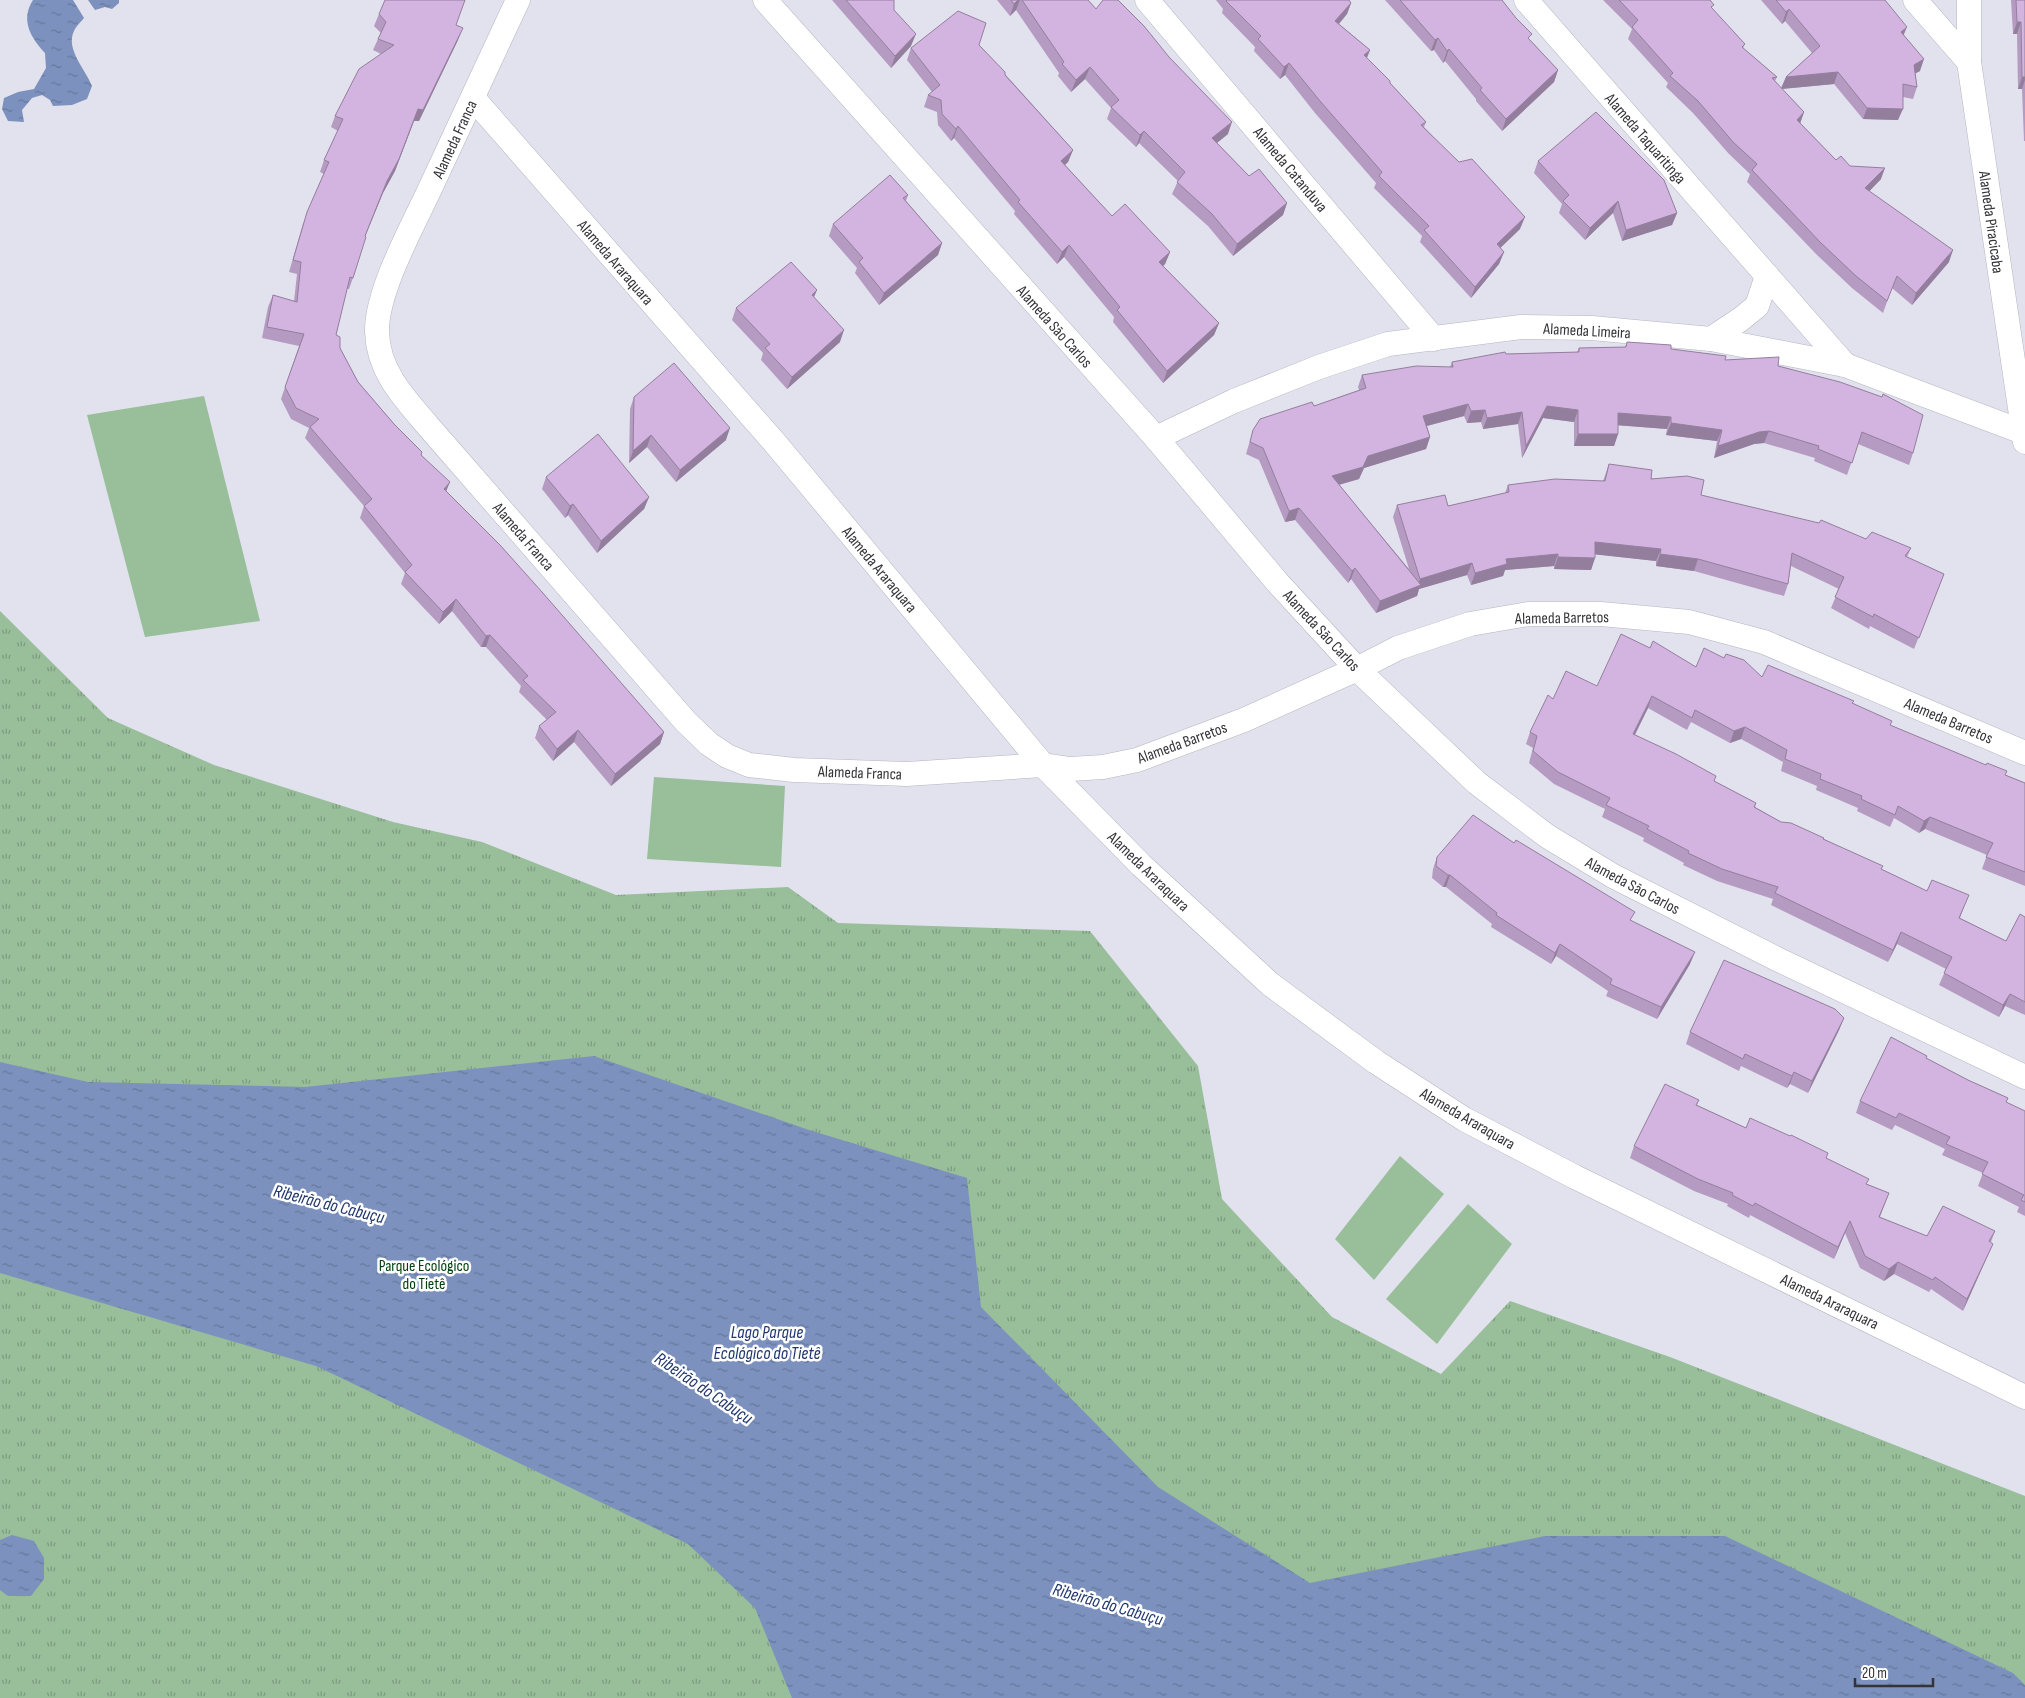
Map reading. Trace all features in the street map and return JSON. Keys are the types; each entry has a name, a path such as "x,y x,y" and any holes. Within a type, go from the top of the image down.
{"street":[{"name":"Alameda Franca","path":"518,0 383,295 377,331 381,359 393,385 686,722 709,744 726,756 749,764 794,770 907,774 1043,765"},
{"name":"Alameda São Carlos","path":"765,0 1156,438 1278,583 1357,669 1477,783 1547,836 1612,876 1777,959 2025,1078"},
{"name":"Alameda Catanduva","path":"1147,0 1434,339"},
{"name":"Alameda Taquaritinga","path":"1526,0 1845,365"},
{"path":"1915,0 1969,62"},
{"name":"Alameda Piracicaba","path":"1969,0 1969,62 2024,437"},
{"name":"Alameda Araraquara","path":"473,98 775,443 1043,765 1141,865 1270,984 1376,1062 1456,1114 1575,1177 2025,1397"},
{"path":"1711,338 1742,319 1757,306 1767,276"},
{"name":"Alameda Limeira","path":"1156,438 1234,401 1319,367 1388,344 1521,327 1592,328 1711,338 1845,365 2024,437"},
{"name":"Alameda Barretos","path":"1043,765 1070,769 1102,767 1137,760 1244,720 1357,669 1398,648 1470,624 1528,614 1601,614 1689,622 1764,642 2025,753"}],"green space":[{"path":"204,396 260,621 145,637 87,415"},
{"name":"Parque Ecológico do Tietê","path":"0,611 108,718 214,765 393,822 482,842 616,895 788,887 838,923 1090,931 1198,1066 1222,1199 1332,1317 1441,1374 1510,1301 1670,1357 2025,1496 2025,1698 0,1698"},
{"path":"654,777 785,786 781,867 647,859"},
{"path":"1400,1156 1444,1194 1374,1280 1335,1239"},
{"path":"1468,1204 1512,1244 1437,1344 1386,1299"}],"water":[{"path":"33,0 73,0 84,18 74,31 72,45 77,59 92,86 87,99 72,105 53,106 50,100 42,95 32,98 22,110 24,122 8,121 2,109 4,98 18,92 34,89 46,68 45,53 35,41 27,22 29,7"},
{"path":"88,0 119,0 119,3 112,9 105,7 95,10"},
{"name":"Lago Parque Ecológico do Tietê","path":"594,1056 809,1130 967,1178 981,1307 1158,1487 1310,1583 1545,1536 1725,1536 2013,1673 2025,1685 2025,1698 792,1698 755,1608 688,1544 316,1366 0,1273 0,1062 88,1082 305,1087"},
{"path":"12,1535 34,1541 44,1558 44,1579 31,1596 8,1596 0,1590 0,1540"}],"building":[{"path":"385,0 465,0 456,25 463,28 423,110 418,109 399,159 387,181 365,236 353,278 350,277 336,335 340,337 340,348 358,382 394,424 422,452 421,455 450,482 444,489 500,545 664,732 615,774 578,730 557,749 539,726 556,712 523,680 528,676 490,635 486,636 456,599 443,612 405,572 412,565 364,506 372,499 310,427 319,419 296,408 285,387 304,334 267,327 273,295 297,302 301,262 293,260 307,212 329,162 324,160 343,119 335,116 359,69 394,45 378,39 386,22 379,14"},
{"path":"846,0 894,0 894,10 916,34 895,56"},
{"path":"1022,0 1088,0 1096,9 1103,0 1118,0 1144,26 1169,57 1232,122 1212,138 1249,176 1259,169 1287,203 1237,244 1212,214 1177,182 1185,172 1144,131 1140,135 1111,107 1119,100 1090,67 1076,80 1062,64 1064,62"},
{"path":"1227,0 1349,0 1351,3 1335,21 1370,50 1364,55 1426,122 1421,125 1459,162 1472,159 1525,217 1497,244 1504,252 1475,287 1424,230 1429,226 1379,176 1382,172 1289,63 1284,67 1258,39 1261,36"},
{"path":"1400,0 1502,0 1532,34 1528,38 1558,70 1506,119 1480,90 1482,88 1449,49 1447,51 1438,38 1435,40"},
{"path":"1619,0 1710,0 1714,5 1711,7 1745,44 1742,47 1777,77 1772,78 1804,112 1797,120 1836,160 1841,156 1850,166 1885,168 1865,188 1953,250 1916,293 1897,276 1887,301 1856,276 1820,242 1752,170 1757,164 1733,142 1698,101 1670,76 1673,73 1632,27 1638,20"},
{"path":"1776,0 1885,0 1907,27 1901,32 1924,59 1914,65 1917,87 1903,84 1903,109 1867,108 1838,72 1786,77 1820,46 1789,9 1786,12"},
{"path":"2016,0 2025,0 2025,77 2022,77 2021,22 2017,22"},
{"path":"958,11 986,23 979,45 1073,150 1061,161 1112,216 1125,204 1170,252 1159,262 1219,323 1167,371 1117,310 1120,307 1069,245 1062,252 1018,202 1020,200 958,126 956,129 942,114 941,100 928,95 940,85 911,48"},
{"path":"1596,112 1664,180 1677,213 1626,230 1618,201 1590,228 1563,201 1569,195 1538,161"},
{"path":"890,175 908,195 903,198 942,243 884,293 859,262 863,258 833,224"},
{"path":"791,262 817,290 812,295 844,330 792,377 765,348 770,344 736,308"},
{"path":"1627,342 1671,345 1671,349 1726,356 1725,360 1779,357 1778,366 1840,382 1882,397 1883,394 1923,415 1913,453 1862,432 1852,463 1818,449 1819,446 1769,431 1759,432 1718,446 1722,430 1671,423 1671,417 1618,413 1618,434 1578,434 1578,410 1547,406 1526,446 1522,412 1487,418 1485,410 1471,411 1468,404 1423,416 1430,437 1368,456 1363,467 1332,476 1421,585 1380,601 1355,568 1352,571 1299,508 1289,511 1263,448 1250,442 1253,430 1260,419 1312,402 1314,406 1366,388 1362,375 1416,366 1453,367 1452,362 1505,352 1506,354 1579,352 1579,348 1626,347"},
{"path":"674,363 730,428 680,470 651,435 633,451 634,397"},
{"path":"598,434 649,497 601,541 573,504 570,506 546,477"},
{"path":"1609,464 1652,470 1651,479 1687,476 1704,480 1701,495 1819,523 1821,520 1866,539 1872,532 1911,548 1905,556 1944,574 1919,638 1874,614 1873,617 1835,597 1844,577 1792,553 1788,584 1698,559 1660,554 1661,549 1595,542 1595,558 1558,557 1558,554 1506,559 1507,564 1475,573 1472,563 1420,579 1397,505 1445,495 1448,506 1509,492 1508,485 1555,479 1605,481"},
{"path":"1621,634 1650,648 1653,641 1696,667 1704,648 1724,658 1726,654 1744,660 1762,677 1768,665 1854,701 1852,703 1892,721 1890,725 1986,765 1987,763 2007,771 2005,775 2025,783 2025,872 1986,857 1993,843 1930,817 1924,821 1898,806 1895,815 1861,799 1862,796 1820,779 1821,774 1785,759 1787,750 1745,727 1734,731 1695,710 1692,718 1652,696 1633,734 1676,754 1716,776 1714,781 1756,803 1754,807 1781,822 1791,823 1824,838 1883,866 1881,869 1927,891 1932,880 1969,895 1959,918 2006,941 2020,914 2025,917 2025,1002 2010,994 2003,1005 1944,973 1952,957 1901,932 1893,950 1775,893 1778,887 1722,869 1688,853 1689,851 1647,829 1649,826 1606,805 1610,798 1558,772 1533,751 1537,736 1530,732 1548,695 1553,699 1566,671 1597,686"},
{"path":"1473,815 1514,843 1516,840 1635,912 1630,920 1695,952 1661,1007 1610,984 1612,979 1560,944 1555,953 1496,915 1497,913 1436,866 1437,857"},
{"path":"1724,960 1835,1009 1844,1018 1812,1081 1794,1072 1792,1076 1745,1054 1743,1059 1690,1032"},
{"path":"1891,1037 1968,1080 2008,1098 2006,1102 2025,1111 2025,1202 2021,1200 2024,1195 1982,1174 1988,1162 1946,1144 1950,1137 1899,1113 1896,1118 1860,1101"},
{"path":"1665,1084 1699,1100 1696,1105 1746,1128 1750,1118 1828,1153 1826,1158 1869,1179 1866,1184 1889,1193 1879,1217 1927,1236 1943,1206 1995,1231 1989,1241 1993,1244 1967,1299 1935,1277 1933,1280 1898,1262 1889,1269 1865,1256 1850,1221 1838,1247 1755,1203 1753,1206 1732,1195 1733,1193 1698,1179 1634,1146"}],"water label":[{"name":"Ribeirão do Cabuçu","path":"329,1204"},
{"name":"Ribeirão do Cabuçu","path":"704,1388"},
{"name":"Ribeirão do Cabuçu","path":"1108,1604"}]}
